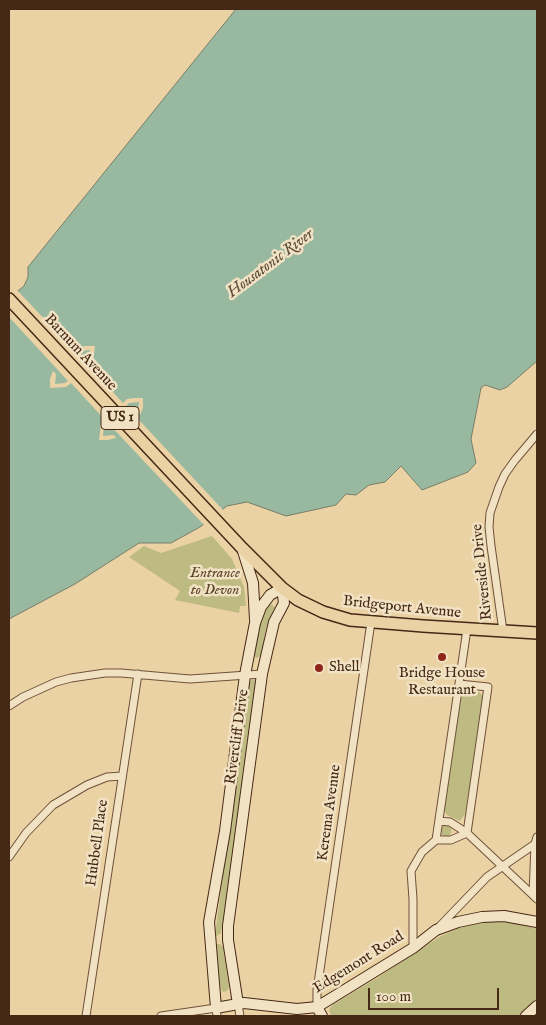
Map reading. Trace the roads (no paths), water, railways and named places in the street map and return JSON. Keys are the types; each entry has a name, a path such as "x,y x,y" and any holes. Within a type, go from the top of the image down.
{"main road":[{"name":"Barnum Avenue","path":"9,299 232,538"},
{"name":"Bridgeport Avenue","path":"232,538 282,588 302,602 323,612 345,619 537,633"}],"street":[{"name":"Riverside Drive","path":"503,631 490,546 490,513 505,474 514,460 537,434"},
{"name":"Rivercliff Drive","path":"216,1012 210,922 225,831 245,675 255,623 253,583 242,548"},
{"name":"Rivercliff Drive","path":"240,1016 228,940 229,916 262,674 274,622 284,603 282,588 267,598 255,623"},
{"name":"Kerema Avenue","path":"319,1012 319,980 371,622"},
{"path":"413,948 411,871 422,852 436,840 467,629"},
{"path":"9,706 42,688 71,678 105,673 190,679 262,674"},
{"name":"Hubbell Place","path":"86,1016 138,674"},
{"path":"459,684 488,687 467,833"},
{"path":"9,857 26,833 53,805 87,785 108,777 122,776"},
{"path":"439,821 450,822 467,833 535,897"},
{"path":"436,840 451,840 467,833"},
{"path":"436,930 487,877 536,840"},
{"path":"535,897 536,840"},
{"name":"Edgemont Road","path":"162,1016 216,1012 244,1003 319,1012 413,948 436,930 458,922 482,917 504,916 537,922"},
{"path":"210,939 228,940"},
{"path":"526,1016 537,1006"}],"water":[{"name":"Housatonic River","path":"236,9 537,9 537,361 507,387 500,390 485,385 481,388 471,439 476,463 468,472 422,490 401,466 385,482 369,485 356,495 346,494 336,505 286,516 247,502 227,506 200,527 171,543 139,543 75,584 9,619 9,298 24,286 28,277 28,267"}],"place":[{"name":"Bridge House Restaurant","path":"442,657"},
{"name":"Shell","path":"319,668"}],"park label":[{"name":"Entrance to Devon","path":"215,582"}]}
